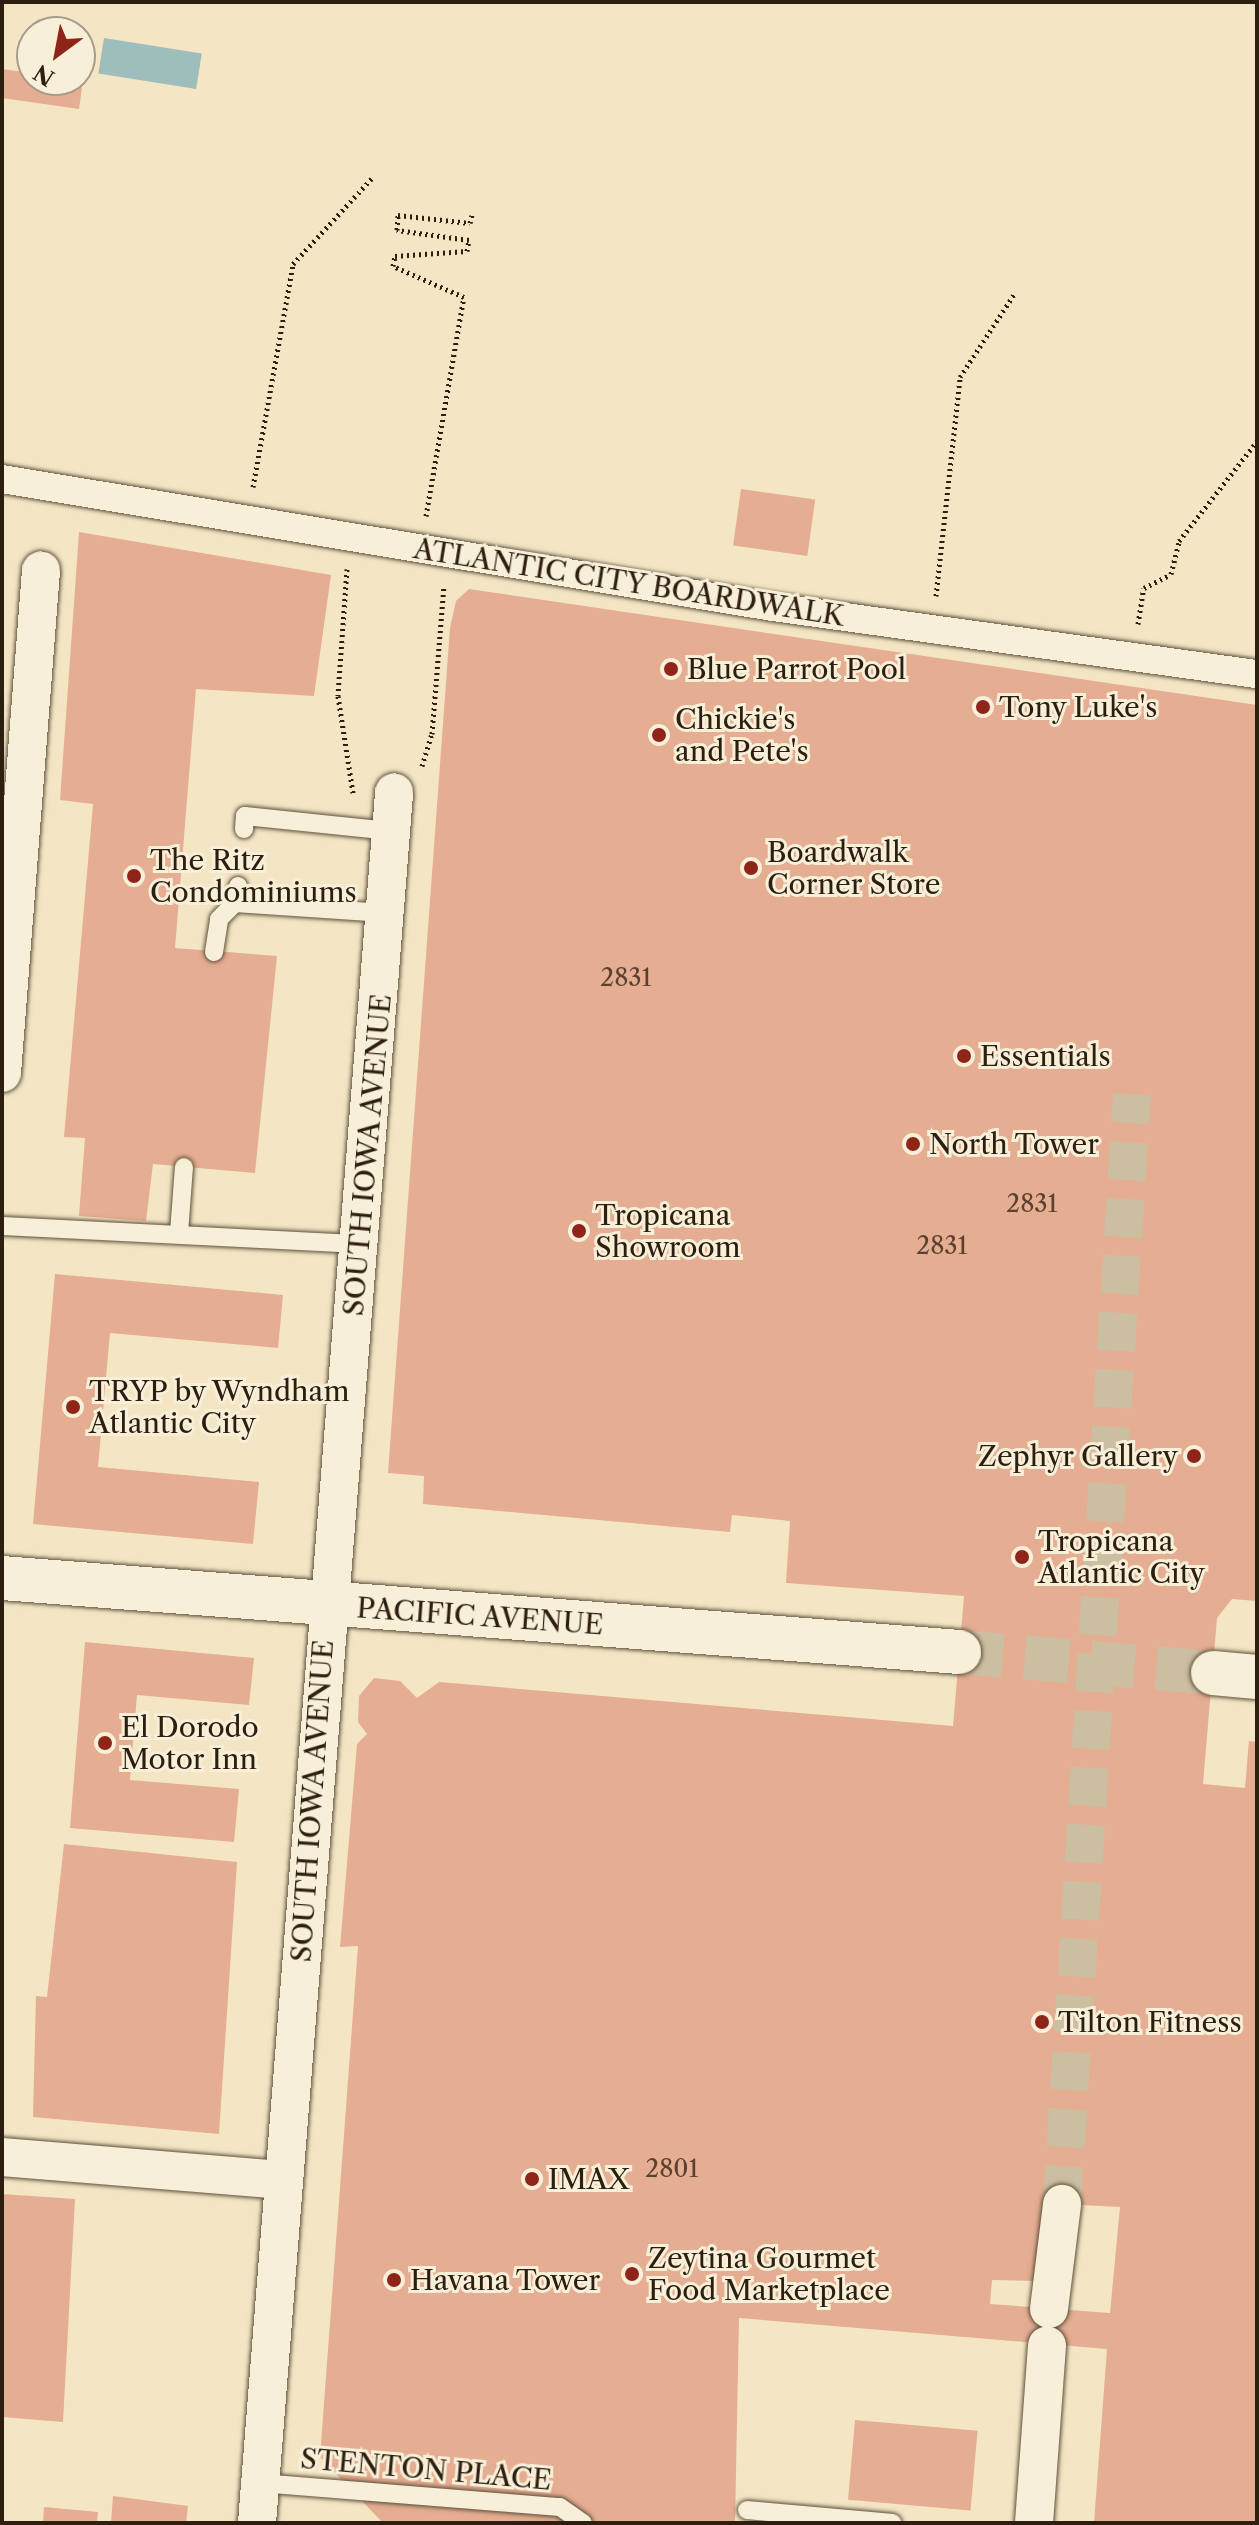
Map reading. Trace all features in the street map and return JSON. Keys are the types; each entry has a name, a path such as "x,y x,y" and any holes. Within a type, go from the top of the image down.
{"street":[{"name":"ATLANTIC CITY BOARDWALK","path":"2,479 932,629 1257,674"},
{"path":"2,1073 41,571"},
{"name":"SOUTH IOWA AVENUE","path":"257,2523 326,1604 361,1244 392,815"},
{"name":"PACIFIC AVENUE","path":"2,1578 959,1652"},
{"path":"1213,1673 1257,1677"},
{"path":"2,2157 283,2180"},
{"path":"1034,2523 1048,2327 1062,2204"}],"lane":[{"path":"244,829 245,816 392,815"},
{"path":"214,952 219,919 237,894 385,913"},
{"path":"179,1233 184,1167"},
{"path":"2,1226 361,1244"},
{"name":"STENTON PLACE","path":"260,2483 560,2507 583,2523"},
{"path":"747,2510 892,2523"}],"path":[{"path":"246,519 293,264 372,178"},
{"path":"350,536 338,696 342,744 351,791 392,815 418,781 432,734 433,550 464,297 393,266 395,256 467,251 469,240 397,230 398,215 470,223 472,215"},
{"path":"932,629 956,456 960,377 1015,293"},
{"path":"1144,588 1171,574 1179,541 1257,441"}],"water":[{"path":"104,38 202,53 196,89 98,74"}],"building":[{"path":"2,69 16,71 16,96 81,96 79,109 2,98"},
{"path":"741,489 815,499 807,556 733,545"},
{"name":"The Ritz Condominiums","path":"79,532 331,575 314,696 196,689 175,948 277,956 255,1173 153,1164 146,1221 79,1216 85,1138 64,1137 93,804 60,800"},
{"name":"Tropicana Atlantic City","path":"469,589 1257,705 1257,1601 1232,1599 1217,1618 1203,1784 1245,1788 1249,1741 1257,1742 1257,2523 1094,2523 1107,2349 739,2318 735,2523 383,2523 320,2457 358,1946 340,1947 357,1744 367,1734 358,1722 359,1696 374,1678 400,1681 417,1698 439,1682 953,1726 964,1596 786,1583 790,1521 732,1515 730,1532 423,1504 424,1476 388,1473 450,628 456,601","holes":["1062,2204 1120,2207 1110,2313 990,2304 992,2280 1041,2281"]},
{"name":"TRYP by Wyndham Atlantic City","path":"55,1274 283,1295 278,1348 110,1333 98,1467 259,1482 253,1544 33,1524"},
{"name":"El Dorodo Motor Inn","path":"85,1642 254,1658 249,1705 137,1695 130,1780 239,1789 234,1842 70,1828"},
{"path":"64,1844 237,1862 219,2134 33,2117 36,1996 47,1997"},
{"path":"2,2194 75,2199 63,2422 2,2417"},
{"path":"855,2420 978,2431 971,2510 848,2500"},
{"path":"113,2496 188,2506 186,2523 111,2523"},
{"path":"44,2507 98,2512 97,2523 43,2523"}],"tunnel":[{"path":"1062,2204 1132,1094"},
{"path":"959,1652 1213,1673"}],"place":[{"name":"Blue Parrot Pool","path":"671,669"},
{"name":"Tony Luke's","path":"983,707"},
{"name":"Chickie's and Pete's","path":"659,735"},
{"name":"Boardwalk Corner Store","path":"751,868"},
{"name":"The Ritz Condominiums","path":"134,876"},
{"name":"Essentials","path":"964,1056"},
{"name":"North Tower","path":"913,1144"},
{"name":"Tropicana Showroom","path":"579,1231"},
{"name":"TRYP by Wyndham Atlantic City","path":"73,1407"},
{"name":"Zephyr Gallery","path":"1194,1456"},
{"name":"Tropicana Atlantic City","path":"1022,1557"},
{"name":"El Dorodo Motor Inn","path":"105,1743"},
{"name":"Tilton Fitness","path":"1042,2022"},
{"name":"IMAX","path":"532,2179"},
{"name":"Zeytina Gourmet Food Marketplace","path":"632,2274"},
{"name":"Havana Tower","path":"394,2280"}]}
